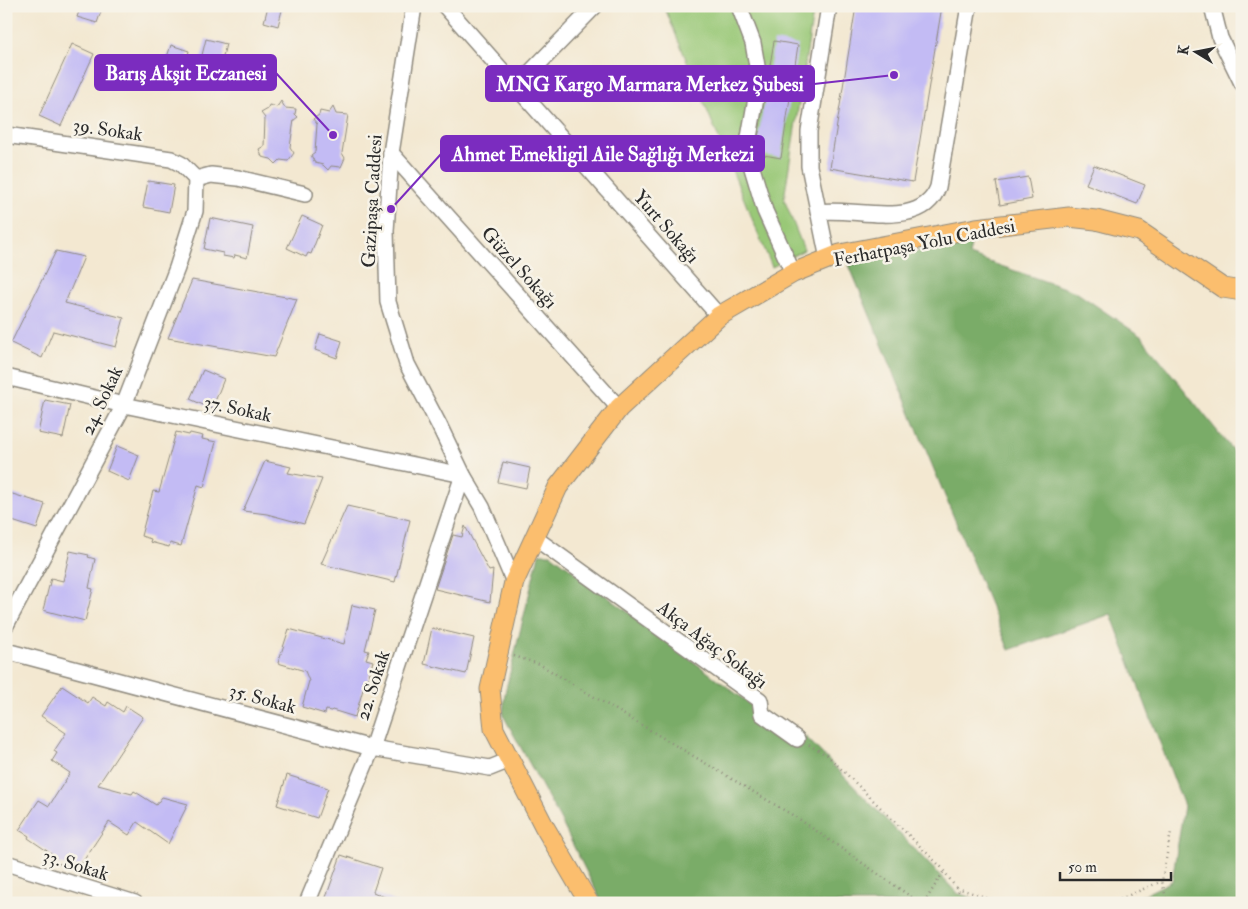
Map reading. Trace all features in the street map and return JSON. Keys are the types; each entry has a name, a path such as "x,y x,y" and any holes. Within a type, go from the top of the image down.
{"main road":[{"name":"Ferhatpaşa Yolu Caddesi","path":"589,903 544,826 494,729 490,689 514,582 558,487 619,408 719,316 793,273 840,254 976,228 1069,217 1096,220 1139,231 1223,288 1242,291"}],"street":[{"name":"Gazipaşa Caddesi","path":"414,6 391,154 386,231 388,302 407,364 463,475 482,508 514,582"},
{"name":"Yurt Sokağı","path":"445,6 719,316"},
{"path":"516,86 595,6"},
{"path":"739,6 753,43 758,72 758,88 748,143 749,158 765,211 793,273"},
{"path":"828,259 826,240 818,212 809,166 809,132 829,6"},
{"path":"818,212 834,210 895,215 918,208 932,198 938,187 970,6"},
{"path":"1212,6 1220,38 1242,83"},
{"name":"39. Sokak","path":"6,134 171,159 181,164 196,179"},
{"name":"Güzel Sokağı","path":"391,154 619,408"},
{"path":"196,179 211,175 238,178 305,194"},
{"name":"24. Sokak","path":"6,625 124,405 177,268 195,211 196,179"},
{"name":"37. Sokak","path":"6,376 124,405 463,475"},
{"name":"22. Sokak","path":"307,903 372,748 463,475"},
{"name":"Akça Ağaç Sokağı","path":"535,538 760,700 762,714 797,739"},
{"name":"35. Sokak","path":"6,651 372,748 490,768 510,760"},
{"name":"33. Sokak","path":"6,863 135,903"}],"path":[{"path":"498,651 539,664 799,819 922,903 944,871"},
{"path":"797,739 828,755 944,871 966,903"},
{"path":"1167,903 1162,881 1171,832"},
{"path":"1111,903 1162,881"},
{"path":"956,888 1003,903"}],"green space":[{"path":"664,6 814,6 784,199 804,250 772,267"},
{"path":"972,240 969,255 1076,292 1142,337 1242,462 1242,903 1127,903 1172,881 1184,806 1111,614 1009,650 849,265"},
{"path":"539,554 551,554 750,704 761,723 795,748 806,737 957,893 987,903 602,903 561,821 503,715 505,693"}],"building":[{"path":"81,6 103,6 97,23 77,17"},
{"path":"268,6 283,6 278,26 264,22"},
{"path":"856,6 942,6 913,182 830,168"},
{"path":"206,39 226,44 220,68 200,63"},
{"path":"774,41 798,45 781,158 758,154 757,144"},
{"path":"72,44 94,54 61,126 39,116"},
{"path":"171,45 189,51 186,63 167,57"},
{"path":"281,101 285,108 296,109 295,114 298,117 294,120 290,147 294,153 288,161 280,160 276,164 271,159 262,157 259,149 264,146 265,118 261,113 268,109 269,105 277,107"},
{"path":"333,107 336,114 348,115 342,153 345,158 341,167 331,166 328,170 323,165 315,163 311,155 315,152 317,124 313,119 319,115 320,111 329,113"},
{"path":"1094,165 1145,185 1137,204 1086,184"},
{"path":"1028,177 1032,199 1000,205 996,182"},
{"path":"148,181 174,185 169,212 143,207"},
{"path":"302,216 322,225 311,254 308,253 306,257 287,248"},
{"path":"210,218 253,227 247,258 235,255 234,258 223,256 223,253 204,249"},
{"path":"56,251 84,257 65,303 124,318 116,347 53,331 42,358 11,343"},
{"path":"192,280 297,299 274,357 168,338"},
{"path":"320,334 342,341 337,358 315,350"},
{"path":"203,370 224,379 212,409 190,399"},
{"path":"45,400 70,405 63,438 38,433"},
{"path":"176,432 203,436 202,439 216,442 204,487 198,485 181,546 170,543 169,547 150,542 151,539 141,536 153,491 159,492"},
{"path":"117,446 139,455 129,481 107,471"},
{"path":"265,461 291,467 288,473 322,479 304,524 267,514 243,511"},
{"path":"503,462 530,468 526,488 498,482"},
{"path":"6,492 45,504 37,529 6,519"},
{"path":"347,506 410,520 395,582 321,564"},
{"path":"465,526 489,571 493,570 490,602 435,589 453,535 462,537"},
{"path":"70,551 89,555 88,557 95,559 89,588 93,589 85,621 43,610 51,578 63,581"},
{"path":"352,605 375,610 365,650 369,651 366,659 373,661 355,717 332,710 326,710 325,714 302,707 309,681 305,671 278,663 289,629 344,644"},
{"path":"432,628 474,638 466,674 424,664"},
{"path":"62,686 88,703 92,697 106,706 108,702 123,712 126,706 143,717 98,785 132,794 134,791 156,805 162,797 188,804 168,844 137,822 129,835 109,822 78,869 49,861 53,855 19,830 39,800 49,806 70,773 52,761 57,753 54,751 66,733 41,716"},
{"path":"287,775 328,788 317,818 277,805"},
{"path":"341,855 381,868 373,892 399,903 324,903"}],"place":[{"name":"MNG Kargo Marmara Merkez Şubesi","path":"894,75"},
{"name":"Barış Akşit Eczanesi","path":"333,135"},
{"name":"Ahmet Emekligil Aile Sağlığı Merkezi","path":"391,209"}]}
